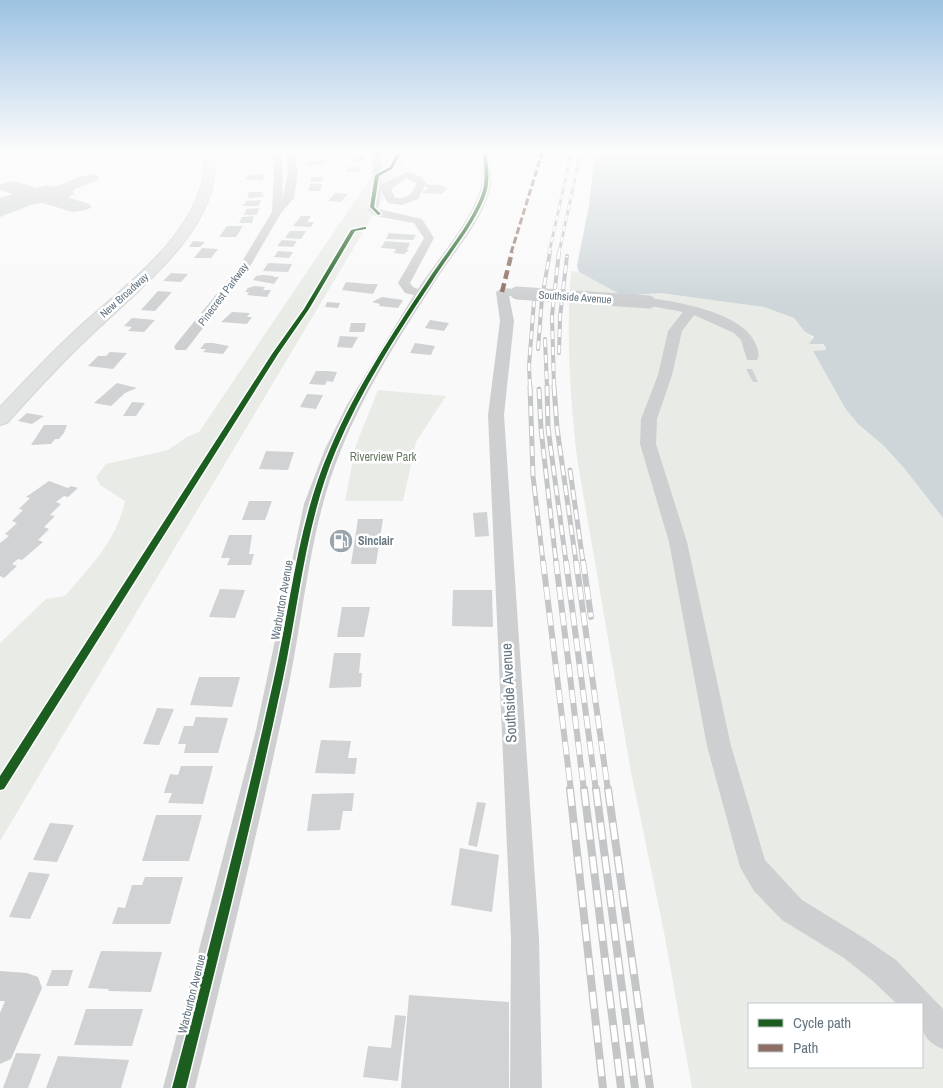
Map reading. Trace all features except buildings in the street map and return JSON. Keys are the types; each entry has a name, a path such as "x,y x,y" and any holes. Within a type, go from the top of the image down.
{"main road":[{"name":"New Broadway","path":"0,419 64,352 148,274 177,241 198,201"}],"street":[{"path":"276,201 277,212"},
{"name":"Pinecrest Parkway","path":"181,347 246,266 277,212 287,201"},
{"path":"376,201 373,210 380,214 418,221 429,238 427,245 404,283 409,290 421,293"},
{"name":"Warburton Avenue","path":"180,1088 245,834 285,651 306,537 320,485 332,451 347,419 399,328 479,201"},
{"name":"Southside Avenue","path":"526,1088 525,939 496,415 507,321 507,295 649,302 691,310 725,324 745,337 752,357"},
{"path":"691,310 675,331 665,375 649,419 648,438 678,542 707,697 741,829 754,867 778,898 792,910 854,948 885,971 917,1003"},
{"path":"0,1048 13,987"},
{"path":"923,1009 943,1033"}],"green space":[{"path":"355,201 382,201 0,841 0,643 46,599 65,596 109,541 116,528 125,501 100,485 96,477 106,464 168,450 187,437 199,432"},
{"path":"571,271 579,272 623,296 660,293 764,307 794,318 805,332 826,348 826,350 813,351 845,408 858,424 884,446 904,468 943,518 943,1088 692,1088 664,932 631,772 577,458 572,411 569,318"},
{"name":"Riverview Park","path":"378,390 446,396 416,442 403,501 345,501 356,445"}],"shaded area":[{"path":"589,201 943,201 943,518 904,468 884,446 858,424 845,408 813,351 826,350 826,348 823,344 809,344 814,337 805,332 794,318 764,307 660,293 623,296 579,272 577,266"}],"railway":[{"path":"549,253 561,201"},
{"path":"559,253 570,201"},
{"path":"538,349 542,298 550,252"},
{"path":"554,387 552,316 559,252"},
{"path":"559,353 560,317 567,256"},
{"path":"530,387 529,366 534,301"},
{"path":"545,339 547,387"},
{"path":"530,386 533,476 543,562"},
{"path":"547,386 548,428 566,562"},
{"path":"554,386 557,428 576,562"},
{"path":"539,389 541,429 556,562"},
{"path":"570,470 583,562"},
{"path":"543,561 571,791"},
{"path":"556,561 584,791"},
{"path":"566,561 596,791"},
{"path":"576,561 608,791"},
{"path":"583,561 591,617"},
{"path":"570,789 603,1088"},
{"path":"584,789 621,1088"},
{"path":"596,789 635,1088"},
{"path":"608,789 650,1088"}],"marked path":[{"path":"502,292 507,268 528,201"}],"cycle path":[{"path":"373,201 372,207 379,214"},
{"path":"179,1088 256,781 285,649 306,533 322,476 343,427 378,363 465,228 480,201"},
{"path":"0,785 275,354 306,309 353,230 364,228"}],"place":[{"name":"Sinclair","path":"341,541"}]}
